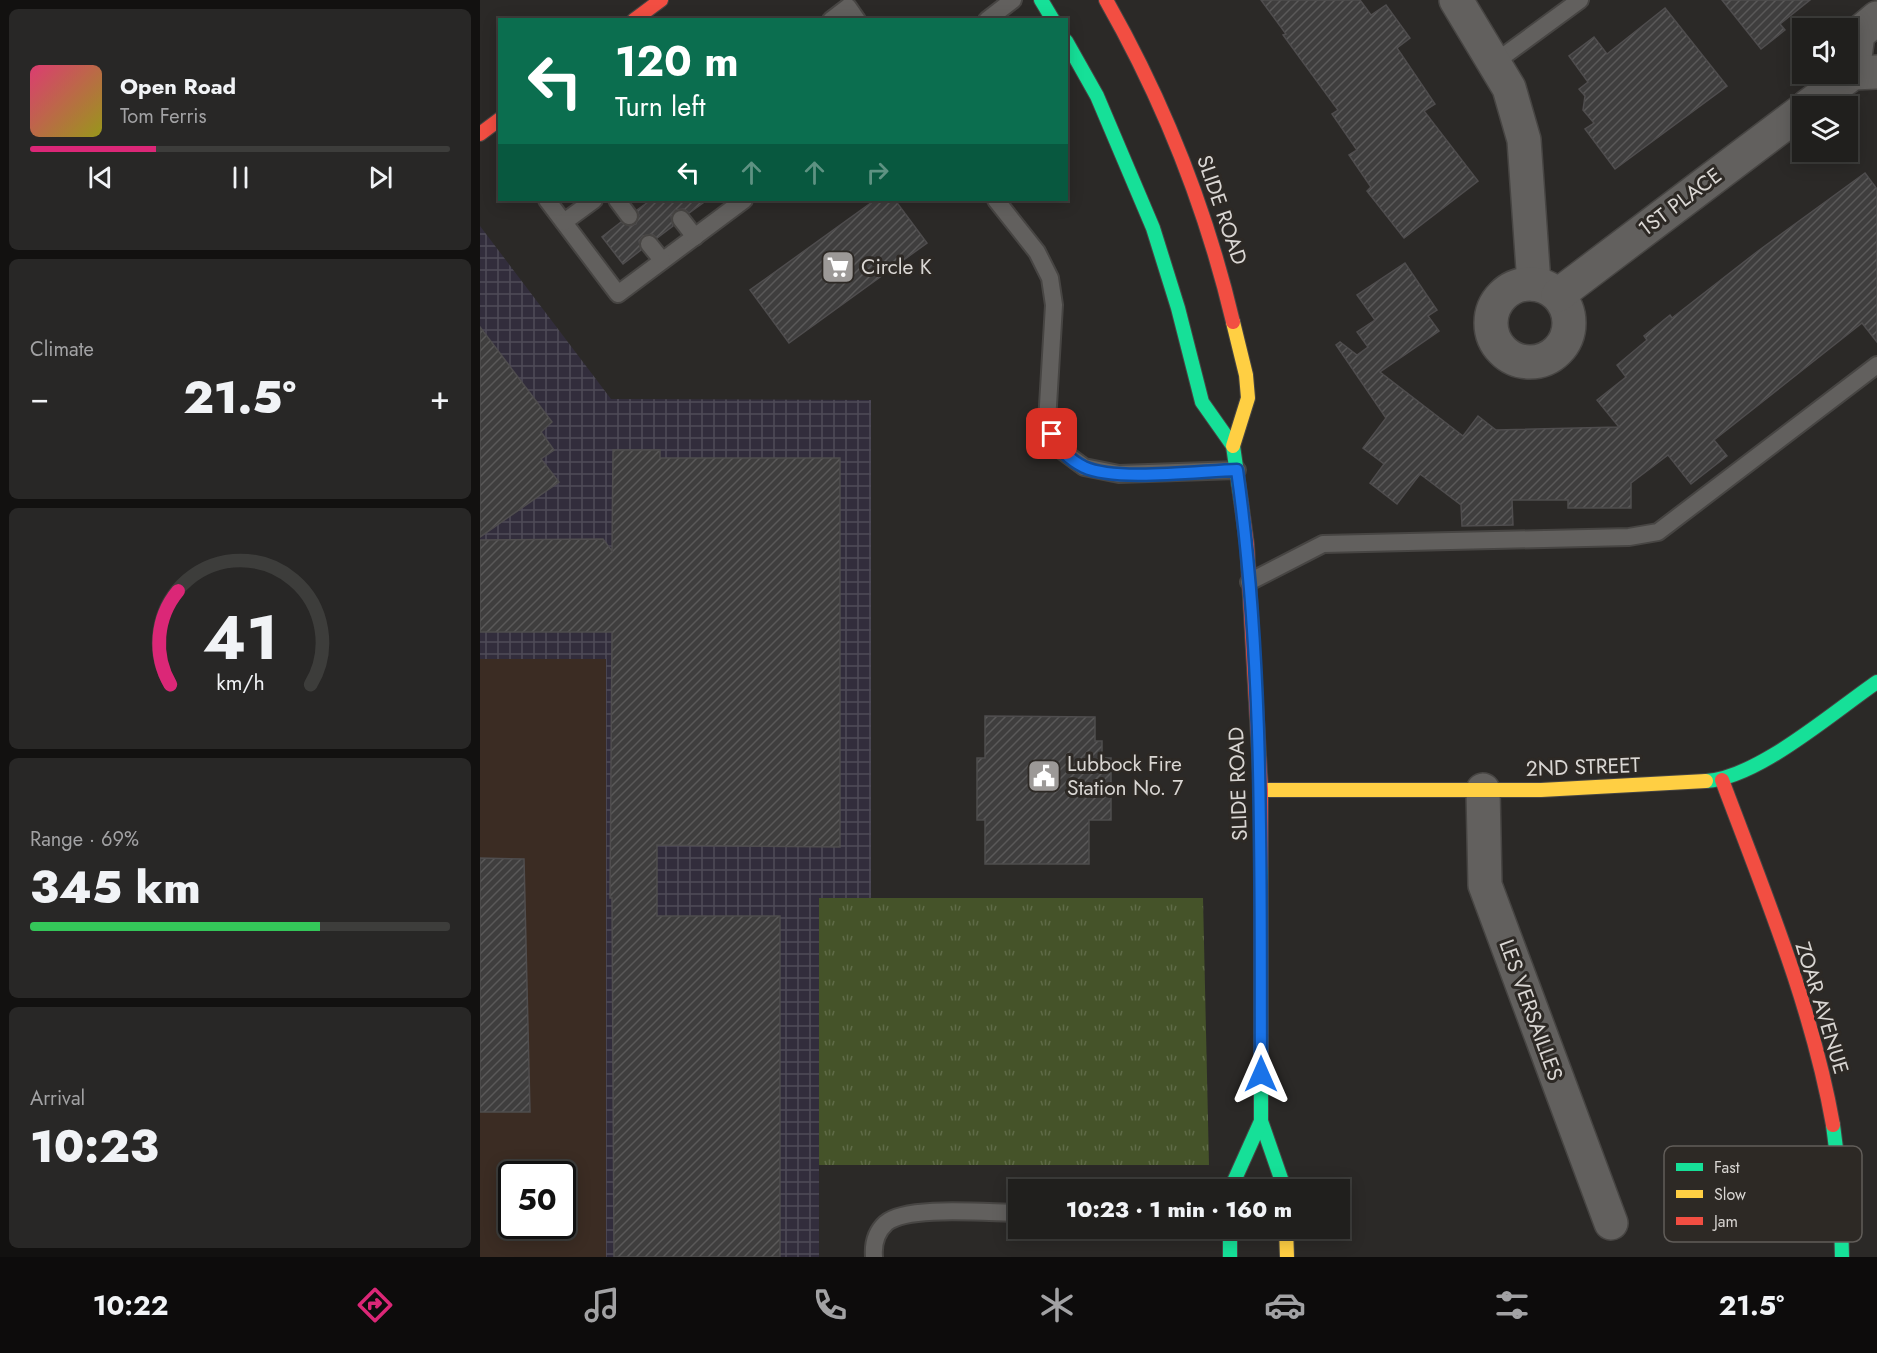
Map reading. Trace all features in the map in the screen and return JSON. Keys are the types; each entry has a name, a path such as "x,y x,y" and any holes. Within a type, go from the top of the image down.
{"main road":[{"path":"637,18 661,0"},
{"path":"1041,0 1052,18"},
{"name":"SLIDE ROAD","path":"1106,0 1143,69 1167,123 1195,191 1222,270 1248,398 1233,446"},
{"name":"SLIDE ROAD","path":"1068,45 1102,106 1153,228 1178,308 1202,402 1233,446 1249,582 1261,790 1262,1121 1281,1179"},
{"name":"2ND STREET","path":"1261,790 1552,790 1722,780 1764,761 1877,682"},
{"name":"ZOAR AVENUE","path":"1722,780 1803,1010 1830,1104 1836,1146"},
{"name":"SLIDE ROAD","path":"1235,1179 1262,1121"},
{"path":"1230,1239 1230,1257"},
{"path":"1287,1239 1287,1257"}],"street":[{"name":"1ST PLACE","path":"1456,0 1509,87 1524,140 1546,289 1792,118"},
{"path":"1825,96 1865,72 1858,34 1877,18"},
{"name":"LES VERSAILLES","path":"1483,790 1485,885 1611,1223"}],"lane":[{"path":"990,18 1013,0"},
{"path":"1494,63 1580,0"},
{"path":"834,18 848,7 856,18"},
{"path":"548,201 618,294 695,237 733,203"},
{"path":"564,222 593,201"},
{"path":"618,201 629,216"},
{"path":"997,201 1037,252 1050,278 1054,305 1047,422 1057,447 1084,467 1119,474 1237,470"},
{"path":"681,219 695,237"},
{"path":"649,244 662,260"},
{"path":"1249,582 1323,544 1629,537 1658,532 1877,365"},
{"path":"874,1257 873,1243 886,1223 913,1212 1008,1213"}],"shaded area":[{"path":"480,226 611,399 871,400 871,898 819,898 819,1257 606,1257 606,659 480,659"},
{"path":"480,659 606,659 606,1257 480,1257"}],"green space":[{"path":"819,898 1203,898 1209,1165 819,1165"}],"building":[{"path":"1261,0 1360,0 1371,15 1386,5 1410,38 1397,48 1435,104 1424,111 1478,181 1404,238 1367,191 1371,187 1349,155 1357,150 1332,114 1338,110 1283,35 1286,34"},
{"path":"1722,0 1810,0 1780,24 1785,30 1761,49"},
{"path":"1665,8 1727,86 1615,169 1585,129 1594,123 1583,110 1585,96 1579,89 1588,82 1569,56 1594,37 1607,54"},
{"path":"1865,173 1877,189 1877,342 1862,323 1714,440 1727,456 1691,484 1668,455 1631,483 1631,508 1568,508 1568,500 1512,500 1513,525 1462,526 1461,505 1420,474 1397,504 1370,483 1384,464 1363,448 1386,418 1336,345 1340,342 1357,355 1368,347 1357,332 1375,320 1357,295 1405,263 1437,310 1428,316 1439,331 1380,372 1463,436 1478,416 1496,430 1619,427 1597,400 1626,377 1617,365 1647,340 1644,336 1670,315 1672,318 1758,251"},
{"path":"650,201 706,201 689,213 684,209 675,210 671,216 673,226 657,238 652,234 643,236 639,241 641,250 623,264 602,237 621,222 630,226 636,224 639,215 637,210"},
{"name":"Circle K","path":"874,201 896,201 927,243 789,343 750,290"},
{"path":"480,327 552,422 541,432 554,450 541,459 559,482 480,537"},
{"path":"613,450 660,450 660,458 840,458 840,847 657,845 657,916 780,916 780,1257 614,1257 612,898 610,898 612,632 480,632 480,540 603,539 612,551"},
{"name":"Lubbock Fire Station No. 7","path":"985,716 1095,717 1095,741 1102,741 1102,758 1111,758 1111,820 1089,820 1089,864 985,864 985,820 977,820 977,758 985,758"},
{"path":"480,858 524,859 530,1112 480,1112"}],"traffic: fast":[{"path":"1041,0 1052,18"},
{"path":"1068,45 1097,96 1153,228 1178,308 1202,402 1233,446 1241,501"},
{"path":"1706,781 1726,777 1771,756 1877,682"},
{"path":"1261,867 1261,1121 1281,1179"},
{"path":"1235,1179 1261,1121"},
{"path":"1833,1125 1836,1146"},
{"path":"1230,1239 1230,1257"},
{"path":"1842,1242 1842,1257"}],"traffic: slow":[{"path":"1233,322 1246,375 1248,398 1233,446"},
{"path":"1261,790 1541,790 1706,781"},
{"path":"1286,1239 1287,1257"}],"traffic: jam":[{"path":"637,18 661,0"},
{"path":"1106,0 1147,77 1181,156 1210,238 1233,322"},
{"path":"480,134 498,120"},
{"path":"1241,501 1247,545 1261,790 1261,867"},
{"path":"1722,780 1800,993 1813,1037 1833,1125"}],"place":[{"name":"Circle K","path":"838,267"},
{"name":"Lubbock Fire Station No. 7","path":"1044,776"}],"route":[{"path":"1052,434 1057,447 1084,467 1119,474 1237,470 1247,545 1261,790 1261,1074"}]}
